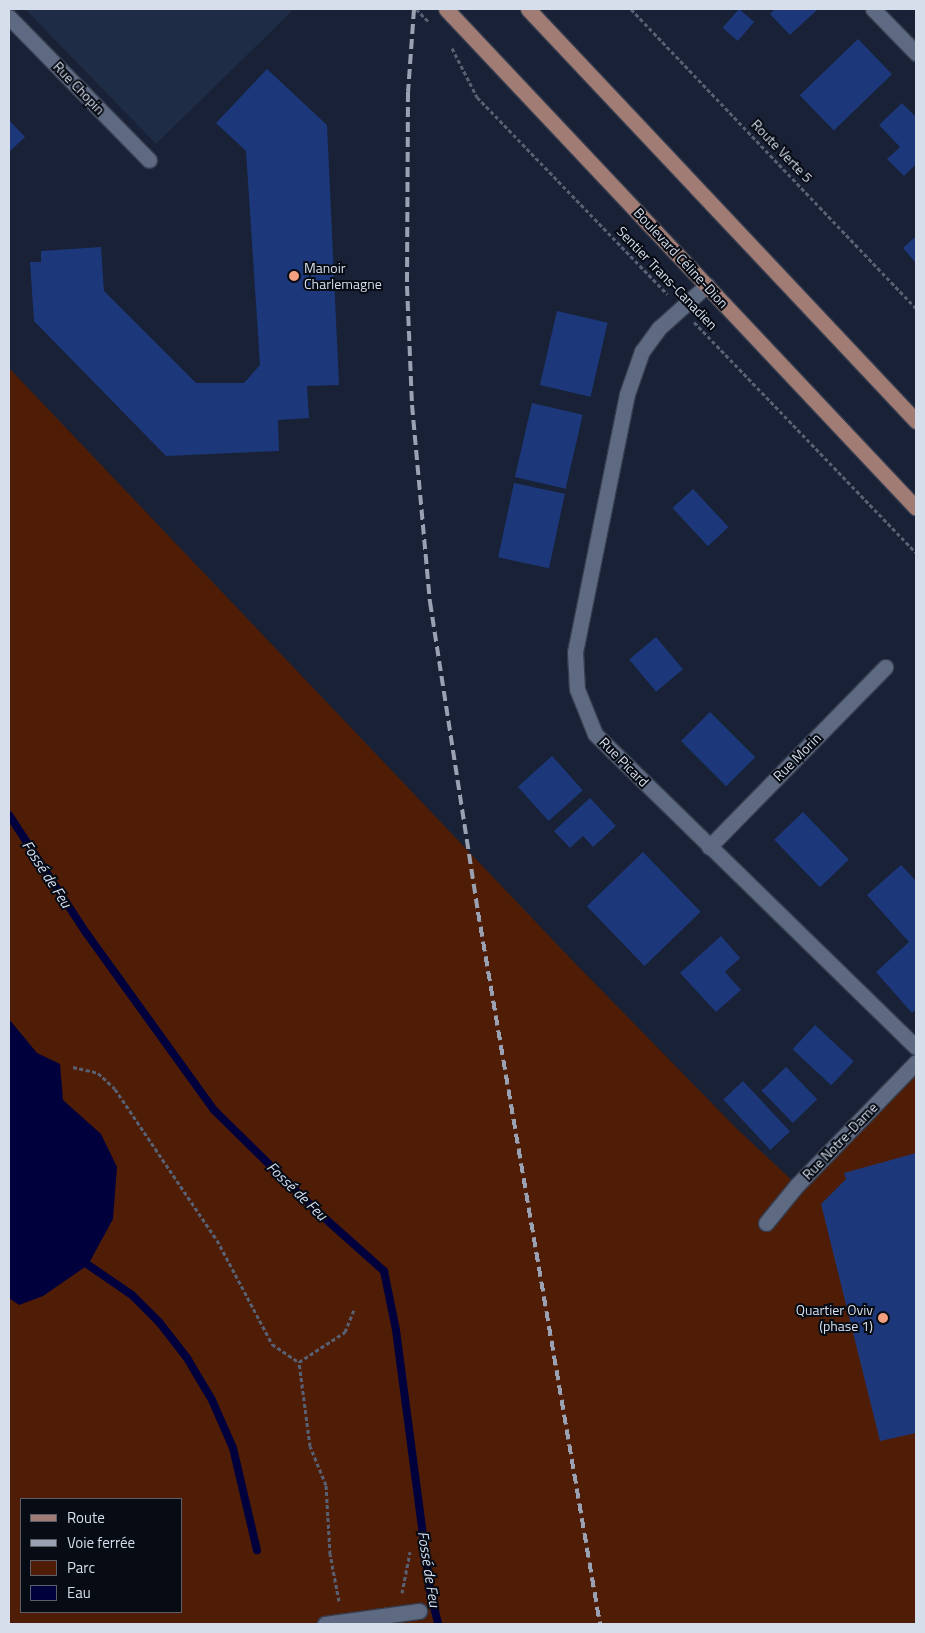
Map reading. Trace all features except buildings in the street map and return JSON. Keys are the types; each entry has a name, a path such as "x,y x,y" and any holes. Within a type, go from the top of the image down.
{"main road":[{"name":"Boulevard Céline-Dion","path":"446,9 916,508"},
{"path":"528,9 916,421"}],"street":[{"path":"872,9 916,53"},
{"name":"Rue Chopin","path":"9,17 149,160"},
{"name":"Rue Picard","path":"707,285 659,328 642,350 627,394 575,652 577,689 595,734 916,1047"},
{"name":"Rue Morin","path":"709,846 885,667"},
{"name":"Rue Notre-Dame","path":"766,1223 797,1185 916,1062"},
{"path":"325,1624 418,1611"}],"path":[{"path":"416,9 435,29"},
{"name":"Route Verte 5","path":"631,9 916,308"},
{"name":"Sentier Trans-Canadien","path":"447,42 477,97 916,553"},
{"path":"73,1067 98,1073 115,1089 217,1240 272,1344 299,1362 310,1446 326,1486 330,1554 342,1621"},
{"path":"299,1362 345,1332 354,1310"},
{"path":"401,1613 403,1576 410,1552"}],"shaded area":[{"path":"25,9 294,9 156,144"}],"green space":[{"path":"9,368 570,958 737,1129 797,1185 916,1062 916,1624 9,1624"}],"water":[{"path":"9,1019 37,1053 60,1064 63,1100 101,1134 117,1167 113,1219 88,1265 43,1296 19,1305 9,1298"}],"waterway":[{"name":"Fossé de Feu","path":"9,815 87,934 214,1110 320,1214 384,1271 396,1330 431,1595 438,1624"},
{"path":"81,1260 132,1295 159,1322 187,1358 212,1400 233,1448 257,1550"}],"railway":[{"path":"414,9 408,92 407,286 412,405 430,602 478,912 600,1624"}],"place":[{"name":"Manoir Charlemagne","path":"294,276"},
{"name":"Quartier Oviv (phase 1)","path":"883,1318"}]}
